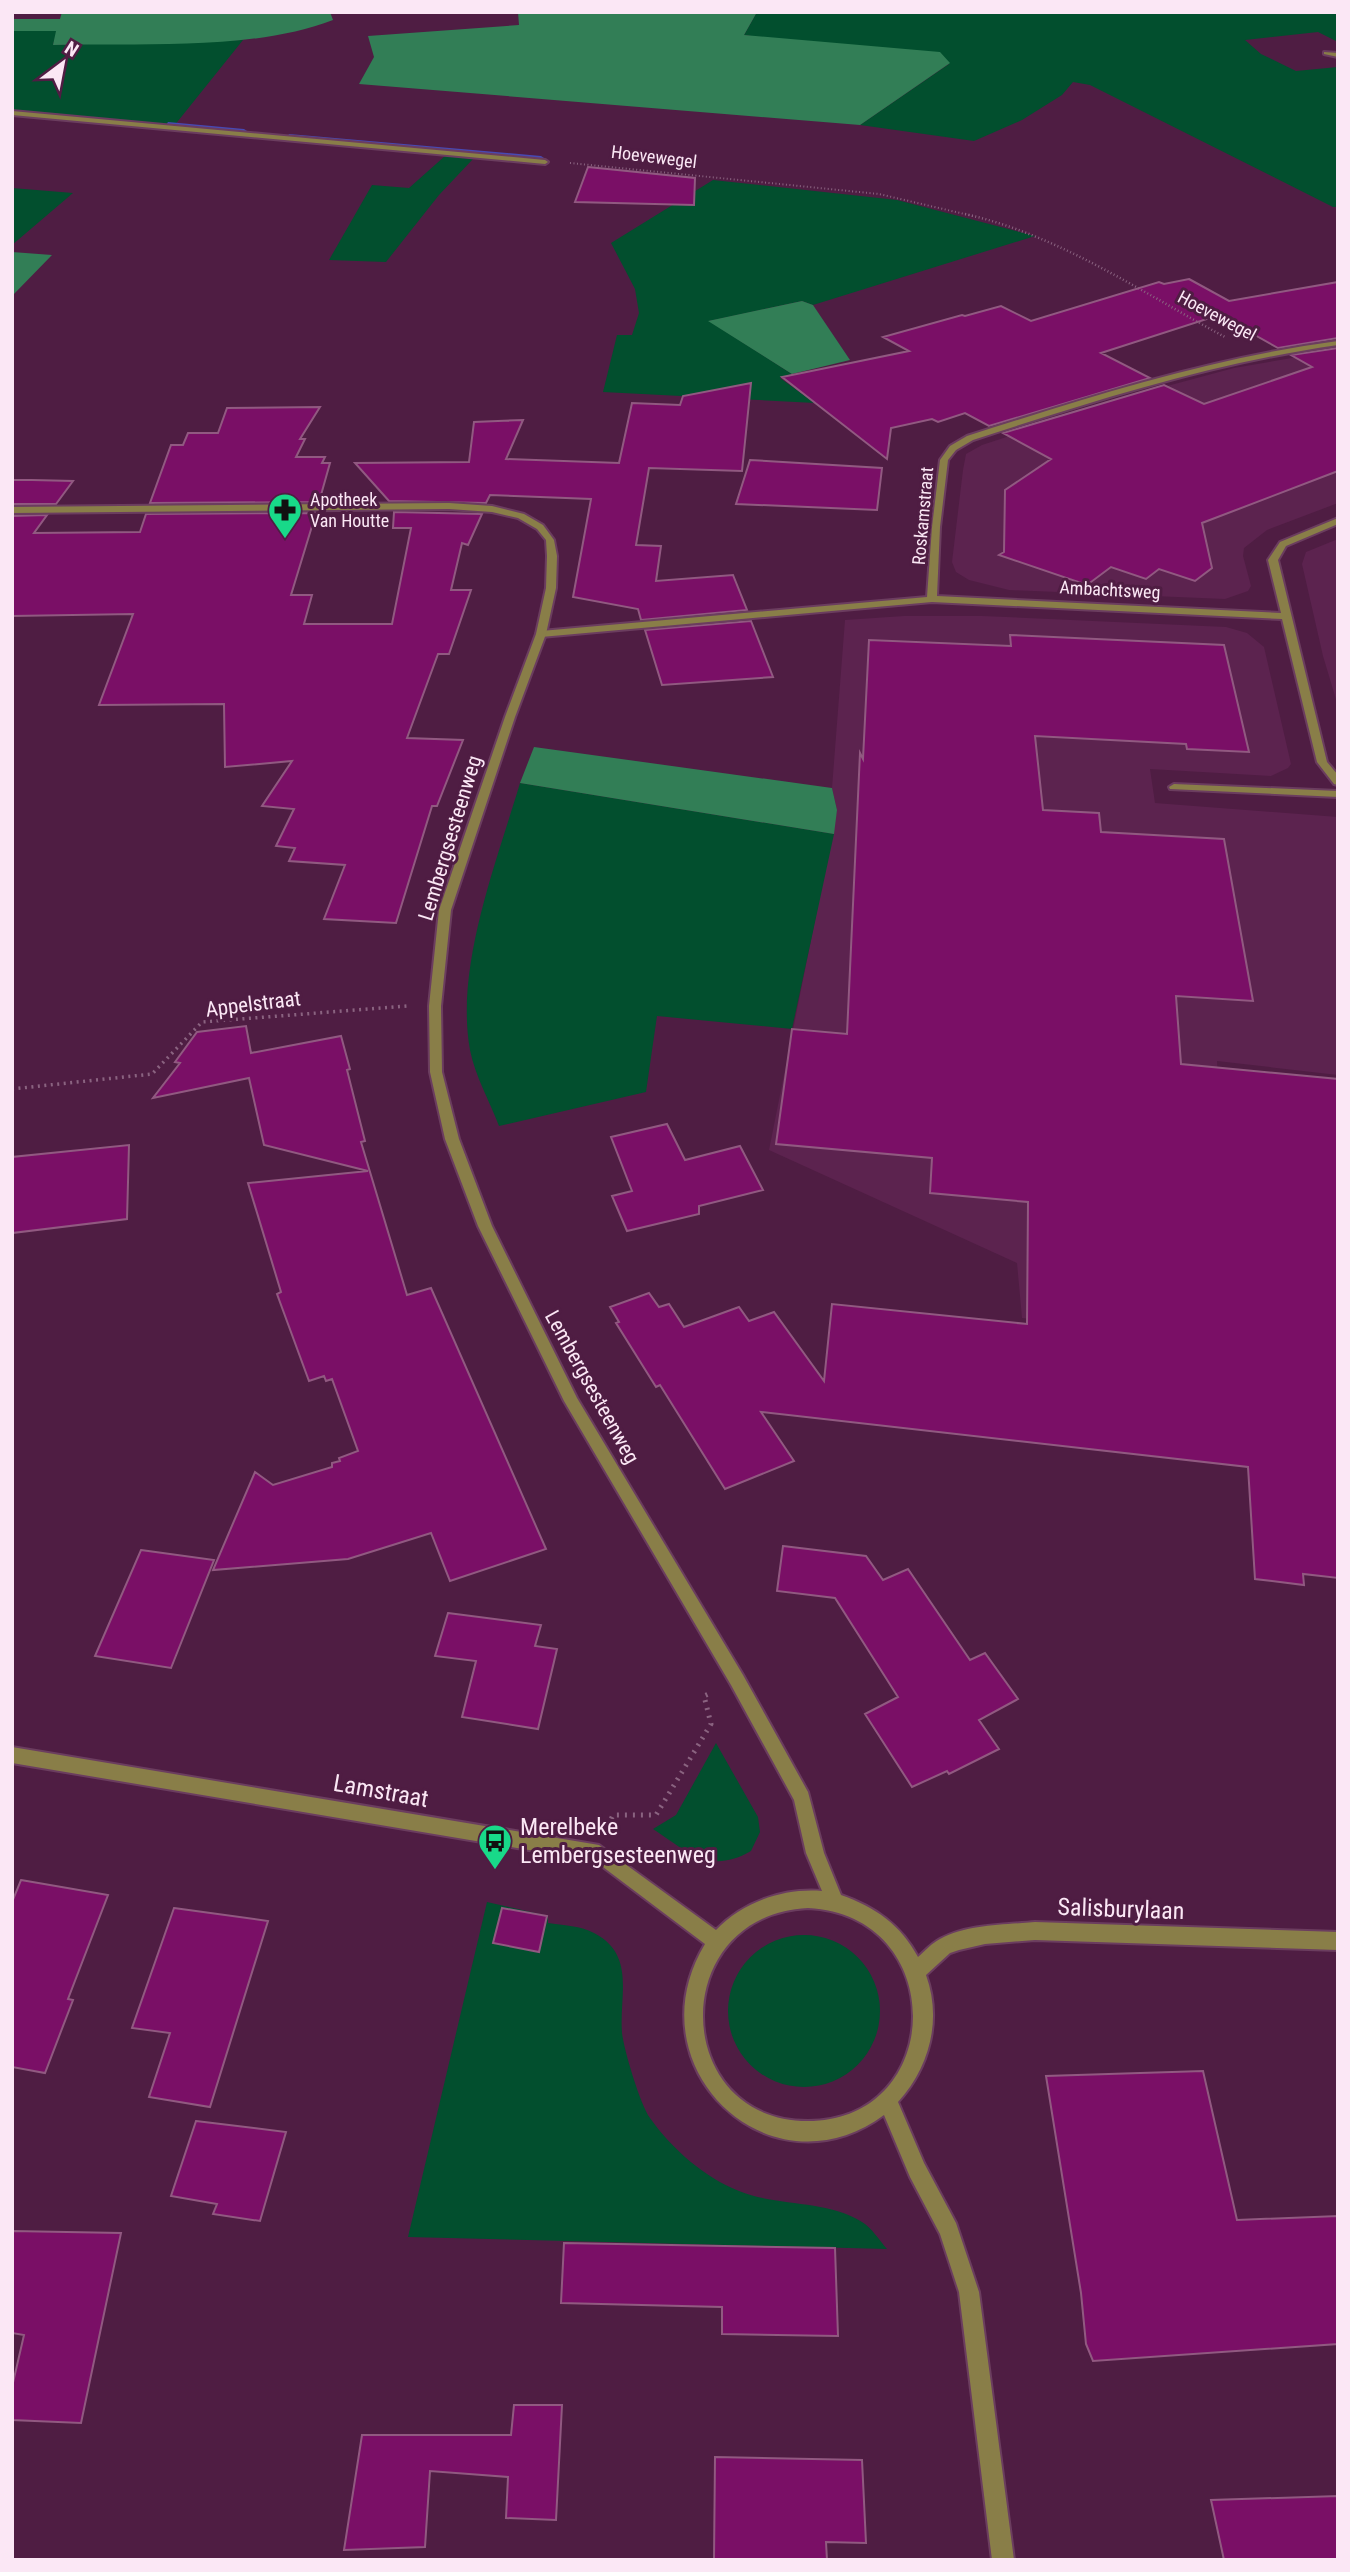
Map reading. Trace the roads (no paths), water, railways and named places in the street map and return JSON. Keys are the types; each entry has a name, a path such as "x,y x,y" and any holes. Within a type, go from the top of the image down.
{"street":[{"path":"1326,53 1338,55"},
{"path":"12,113 545,162"},
{"name":"Roskamstraat","path":"932,599 936,527 944,460 953,448 970,438 1174,374 1259,354 1338,343"},
{"name":"Lembergsesteenweg","path":"12,510 449,506 492,509 521,516 540,527 550,540 551,588 541,634 445,910 435,1006 436,1072 452,1139 485,1226 572,1401 737,1680 802,1798 815,1853 835,1902"},
{"path":"1338,521 1283,544 1273,560 1322,762 1338,782"},
{"path":"541,634 932,599"},
{"name":"Ambachtsweg","path":"932,599 1286,616"},
{"path":"1174,787 1338,794"},
{"name":"Lamstraat","path":"12,1755 599,1853 714,1940"},
{"path":"790,1898 835,1902 868,1917 895,1941 915,1972 924,2007 923,2042 911,2076 889,2103 856,2124 818,2131 779,2127 744,2109 715,2081 697,2046 691,2008 697,1972 714,1940 748,1911 790,1898"},
{"name":"Salisburylaan","path":"915,1972 944,1946 985,1934 1035,1931 1338,1941"},
{"path":"889,2103 917,2170 949,2230 969,2292 1003,2560"}],"waterway":[{"path":"168,124 244,131"},
{"path":"289,136 541,158"}],"place":[{"name":"Apotheek Van Houtte","path":"285,540"},
{"name":"Merelbeke Lembergsesteenweg","path":"495,1871"}]}
